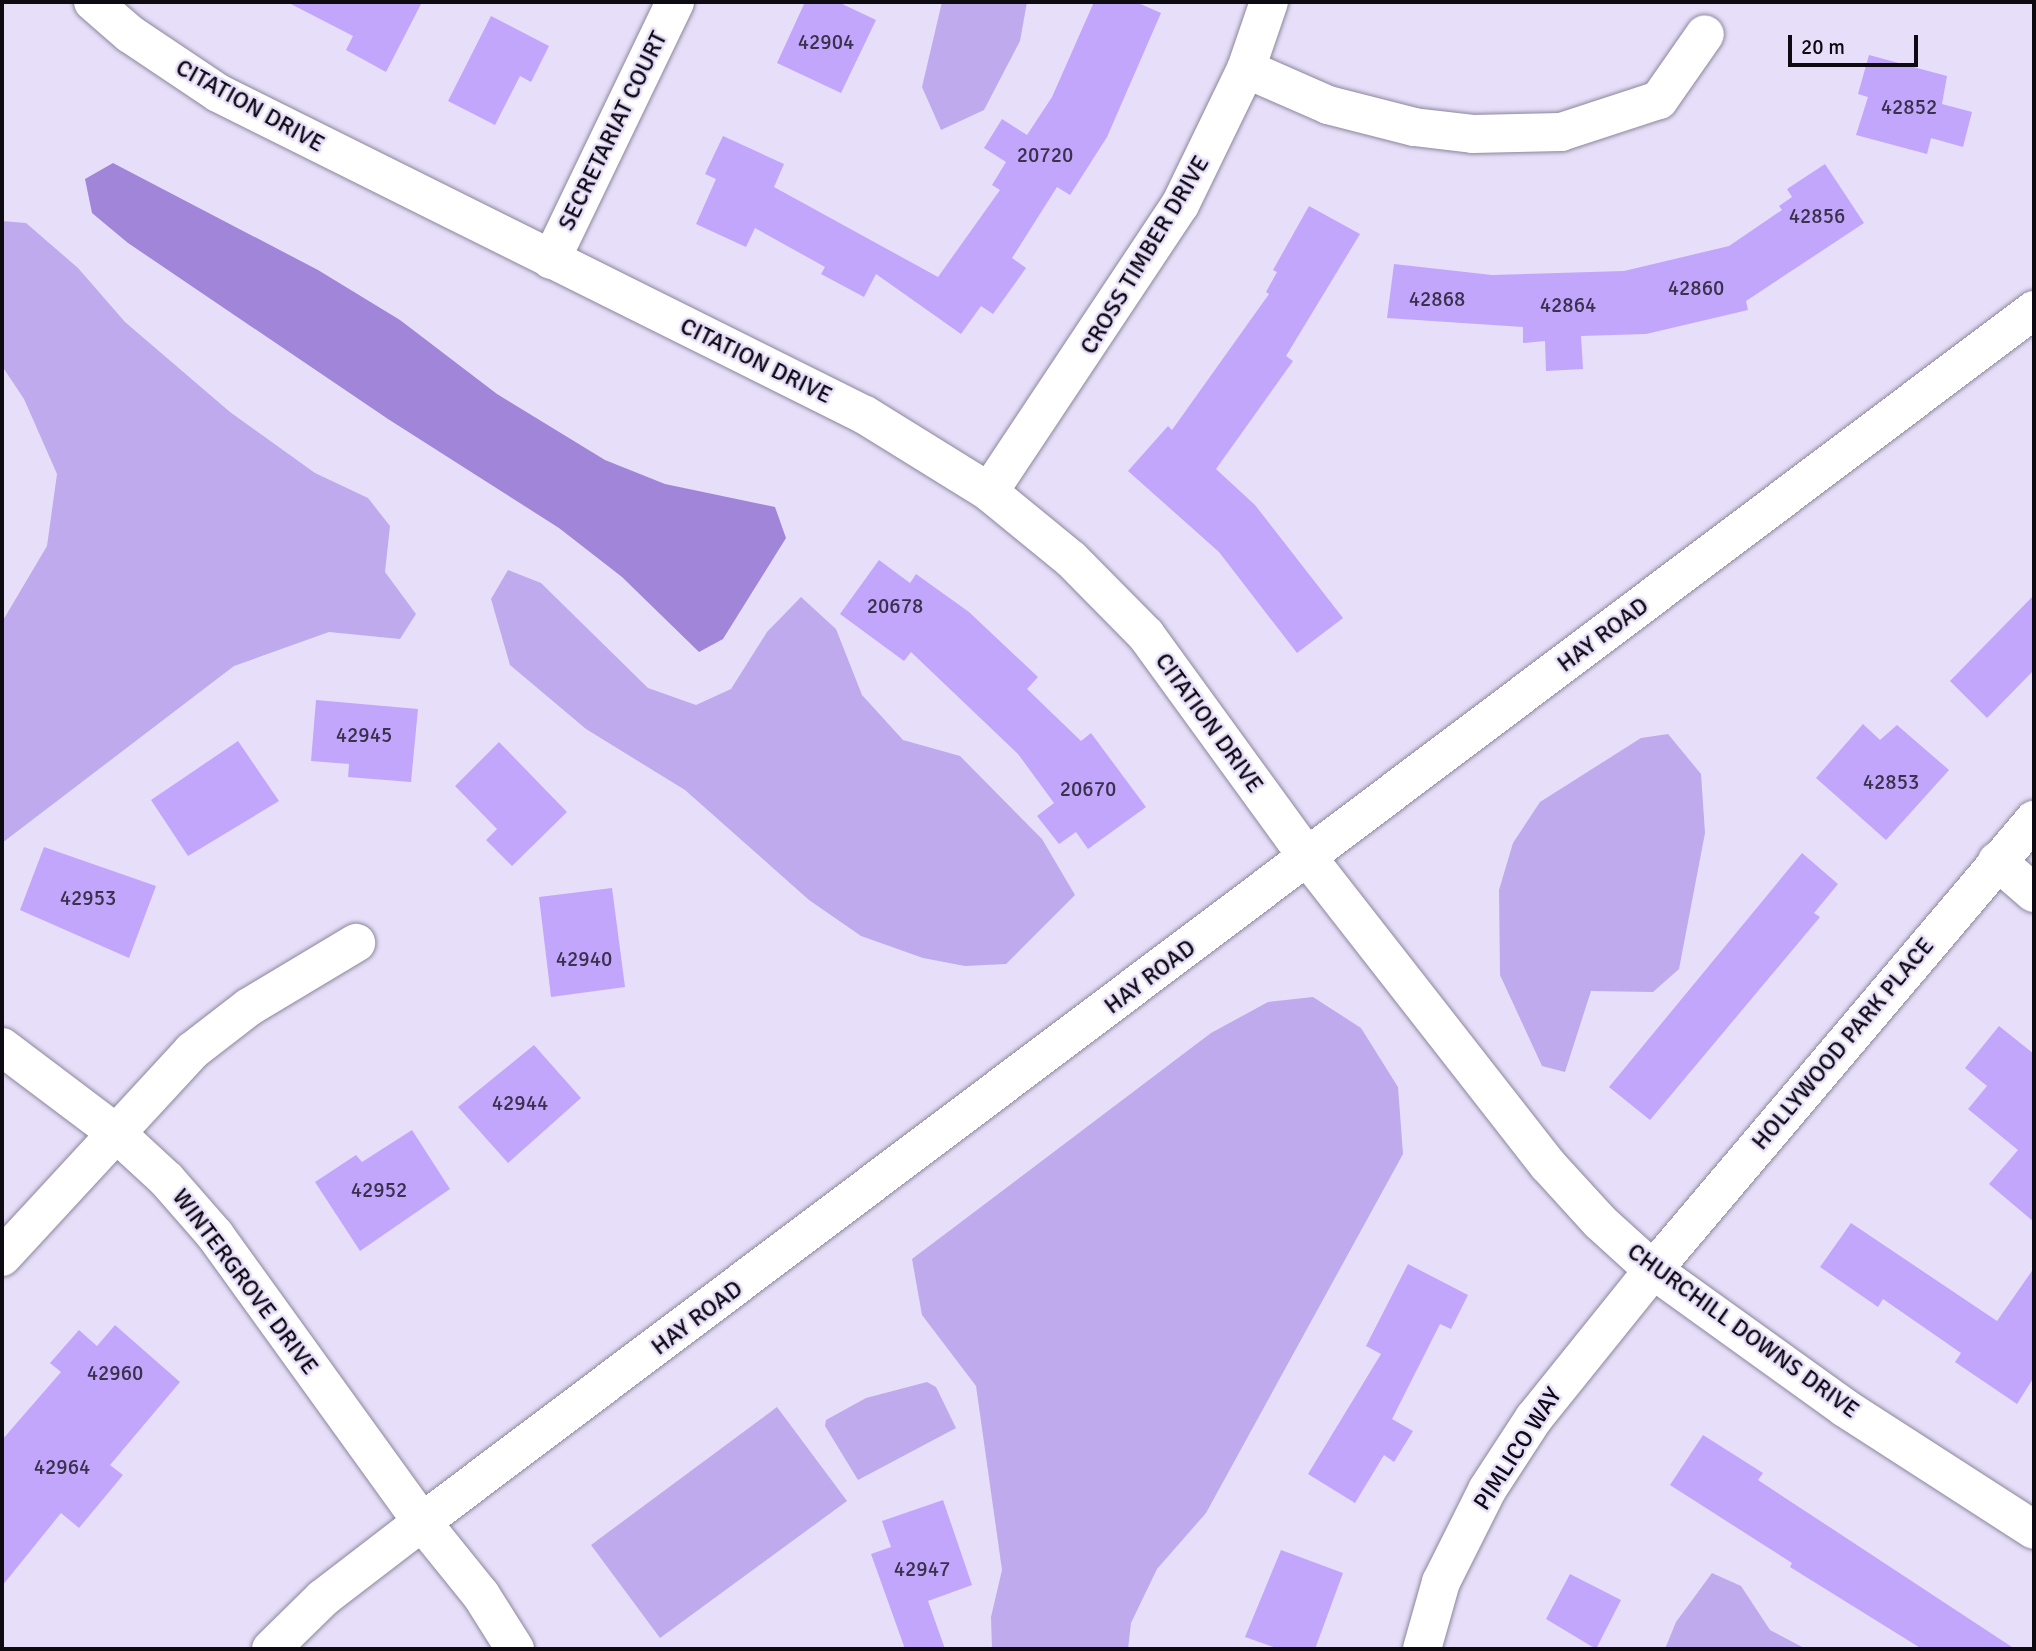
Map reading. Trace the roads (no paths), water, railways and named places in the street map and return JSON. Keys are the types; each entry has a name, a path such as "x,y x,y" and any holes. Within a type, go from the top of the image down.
{"street":[{"name":"CITATION DRIVE","path":"93,2 130,34 218,93 864,415 989,492 1071,559 1146,635 1308,858"},
{"name":"SECRETARIAT COURT","path":"551,260 675,2"},
{"name":"CROSS TIMBER DRIVE","path":"989,492 1145,263 1214,140 1246,69 1269,2"},
{"path":"1246,69 1328,105 1414,127 1473,134 1561,132 1659,100 1705,34"},
{"name":"HAY ROAD","path":"271,1649 323,1598 422,1522 2034,310"},
{"name":"HOLLYWOOD PARK PLACE","path":"1653,1270 2034,820"},
{"name":"CHURCHILL DOWNS DRIVE","path":"1308,858 1548,1165 1653,1270 1845,1408 2034,1530"},
{"path":"1997,861 2034,893"},
{"path":"2,1257 192,1051 249,1007 356,943"},
{"name":"WINTERGROVE DRIVE","path":"2,1047 115,1132 167,1180 215,1235 422,1522 481,1595 515,1649"},
{"name":"PIMLICO WAY","path":"1422,1649 1441,1582 1487,1490 1534,1418 1653,1270"}]}
